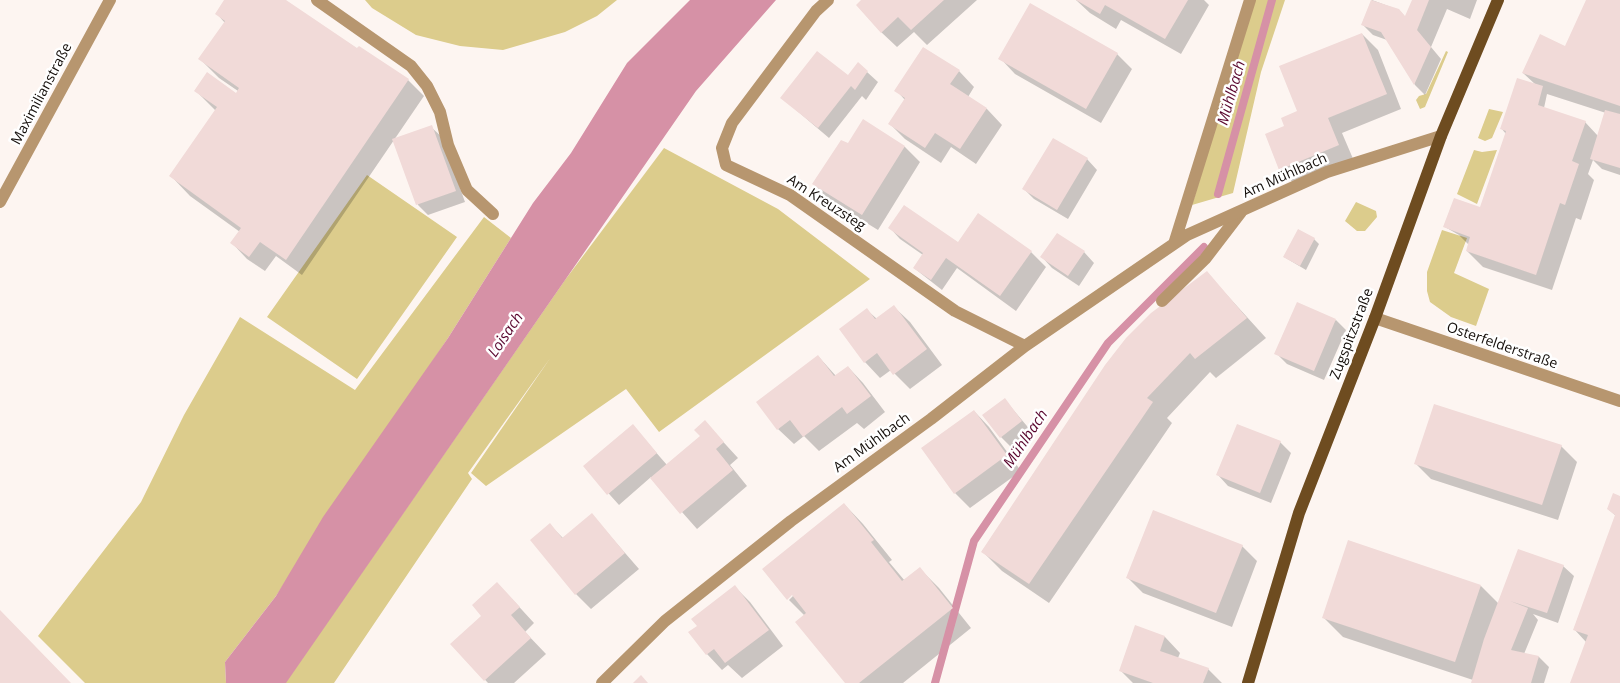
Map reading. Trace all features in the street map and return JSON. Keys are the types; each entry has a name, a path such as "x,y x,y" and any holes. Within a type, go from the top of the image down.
{"main road":[{"name":"Zugspitzstraße","path":"1248,683 1299,514 1441,136 1498,0"}],"street":[{"name":"Maximilianstraße","path":"0,202 110,0"},
{"path":"317,0 411,66 426,86 440,112 448,145 467,190 493,214"},
{"name":"Am Kreuzsteg","path":"828,0 816,11 732,123 722,148 726,165 790,195 955,311 1025,346"},
{"path":"1174,244 1250,0"},
{"name":"Am Mühlbach","path":"602,683 665,621 791,521 932,419 1025,346 1187,235 1327,172 1441,136"},
{"path":"1162,301 1205,259 1237,214"},
{"name":"Osterfelderstraße","path":"1374,318 1620,401"}],"shaded area":[{"path":"365,0 617,0 597,16 565,32 503,50 460,46 416,35 372,8"},
{"path":"1254,0 1285,0 1261,72 1233,193 1192,205"},
{"path":"1446,51 1448,52 1425,107 1420,109 1416,100 1419,96 1426,94"},
{"path":"1489,109 1503,112 1492,138 1485,141 1478,138"},
{"path":"664,148 778,209 870,279 659,432 626,389 486,486 471,473 551,357 468,473 472,479 334,683 285,683 565,280"},
{"path":"1474,150 1482,152 1497,150 1477,204 1457,194"},
{"path":"367,175 457,237 357,379 267,317"},
{"path":"1356,202 1376,211 1377,217 1365,231 1357,231 1345,221"},
{"path":"484,217 511,238 448,338 276,596 225,662 226,683 85,683 38,636 141,502 184,415 240,317 355,390"},
{"path":"1442,230 1467,238 1454,273 1489,289 1476,326 1451,317 1430,302 1427,291 1427,272"}],"water":[{"name":"Loisach","path":"690,0 776,0 696,91 286,683 226,683 225,662 276,596 323,517 448,338 533,203 571,153 627,63"}],"building":[{"path":"224,0 286,0 357,48 359,46 409,79 286,260 260,242 249,257 230,243 241,228 169,176 217,107 194,91 207,72 236,93 239,88 198,59 225,21 215,14"},
{"path":"861,0 944,0 911,30 898,17 881,33 856,5"},
{"path":"1076,0 1188,0 1165,39 1105,5 1100,14"},
{"path":"1371,0 1399,9 1405,16 1412,0 1429,0 1417,30 1431,47 1414,85 1381,32 1361,25"},
{"path":"1586,0 1620,0 1620,106 1522,73 1540,34 1565,46"},
{"path":"1030,3 1118,53 1086,109 998,59"},
{"path":"1362,33 1387,94 1328,118 1339,145 1279,170 1265,134 1284,126 1281,118 1297,111 1279,66"},
{"path":"923,47 960,70 950,84 987,108 960,149 935,133 925,148 888,124 905,98 894,91"},
{"path":"817,51 848,75 858,62 868,71 855,90 851,86 818,128 780,98"},
{"path":"1517,78 1543,86 1538,105 1586,121 1572,161 1579,164 1565,205 1560,203 1536,275 1466,251 1470,237 1443,227 1454,198 1480,207 1506,131 1500,129"},
{"path":"1605,110 1620,114 1620,168 1590,159"},
{"path":"863,119 905,146 862,215 812,184 841,140 848,143"},
{"path":"432,125 456,191 416,205 392,139"},
{"path":"1053,138 1088,158 1057,210 1022,189"},
{"path":"904,205 958,242 978,213 1032,251 1000,296 946,258 931,280 913,268 923,253 888,228"},
{"path":"1298,229 1315,238 1300,266 1283,257"},
{"path":"1057,233 1085,251 1068,276 1040,257"},
{"path":"1207,271 1247,318 1195,359 1190,353 1147,398 1153,402 1029,584 981,552 1105,365 1126,338 1151,313"},
{"path":"1297,302 1336,319 1314,371 1274,354"},
{"path":"894,305 927,349 893,375 877,353 864,363 839,329 867,308 875,319"},
{"path":"818,355 834,376 848,366 871,396 847,414 842,407 803,437 790,420 777,430 756,402"},
{"path":"1005,398 1022,421 1000,438 982,415"},
{"path":"1434,404 1562,445 1542,505 1414,464"},
{"path":"974,410 1007,455 954,494 921,448"},
{"path":"705,420 724,442 716,449 733,470 680,514 650,478 700,436 694,430"},
{"path":"633,424 657,453 607,495 583,466"},
{"path":"1237,424 1281,441 1260,493 1216,475"},
{"path":"1613,493 1620,496 1620,683 1570,683 1588,635 1573,630 1615,515 1607,509"},
{"path":"844,503 874,540 871,542 902,581 920,567 953,608 859,683 845,683 795,622 806,613 792,595 787,600 762,569"},
{"path":"1153,510 1243,545 1216,613 1126,578"},
{"path":"592,513 625,553 575,595 530,540 550,523 562,538"},
{"path":"1348,540 1481,585 1455,662 1322,618"},
{"path":"1518,549 1564,565 1547,613 1510,601 1528,608 1511,650 1539,656 1531,683 1471,683 1484,639"},
{"path":"497,582 520,607 511,615 531,638 484,681 450,644 481,616 472,605"},
{"path":"735,585 769,630 725,663 714,649 706,655 688,632 697,626 691,619"},
{"path":"0,610 71,683 0,683"},
{"path":"1135,625 1165,636 1160,651 1209,668 1203,683 1153,683 1119,671"},
{"path":"641,675 648,683 633,683"}],"waterway":[{"name":"Mühlbach","path":"1218,194 1272,0"},
{"name":"Mühlbach","path":"935,683 974,541 1108,343 1204,247"}]}
